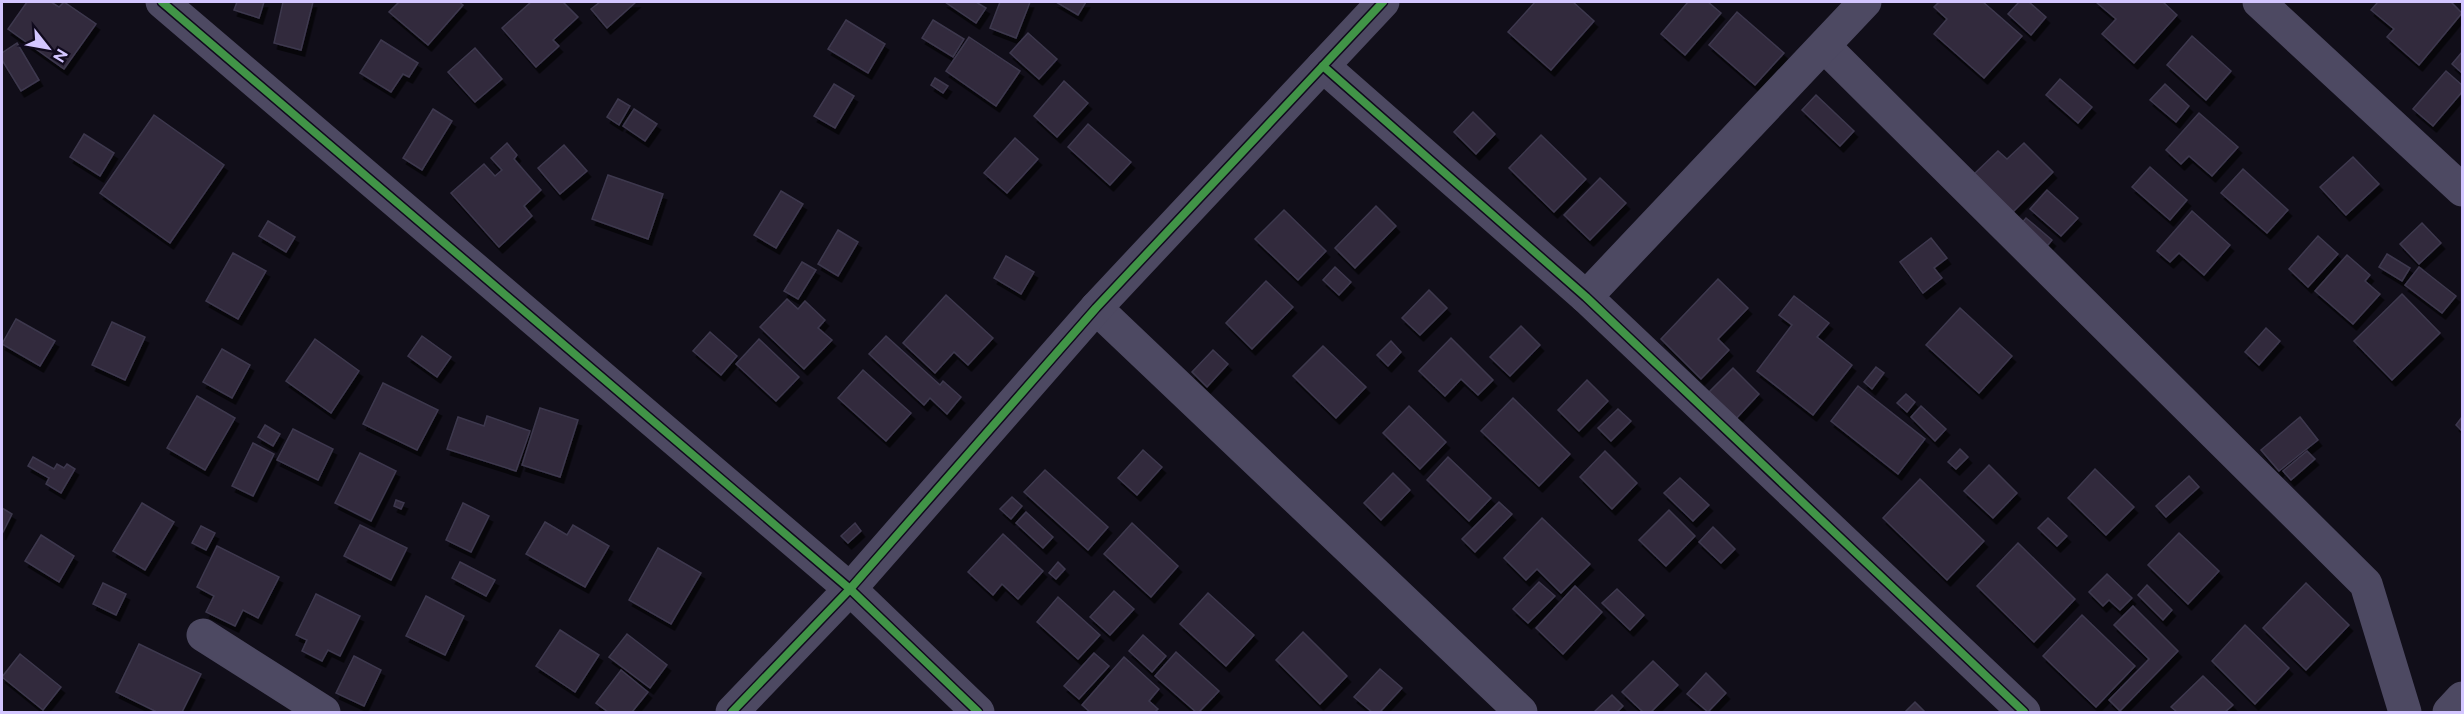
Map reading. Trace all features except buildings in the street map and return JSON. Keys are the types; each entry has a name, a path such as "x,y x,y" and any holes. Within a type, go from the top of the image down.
{"street":[{"path":"162,2 850,589 978,712"},
{"path":"732,712 850,589 1096,308 1383,2"},
{"path":"1586,297 1825,47 1865,2"},
{"path":"2259,2 2463,190"},
{"path":"1825,47 2366,584 2405,712"},
{"path":"1323,66 1586,297 2024,712"},
{"path":"1096,308 1521,712"},
{"path":"203,635 324,712"},
{"path":"2449,712 2463,698"}],"cycle path":[{"path":"162,2 850,589 978,712"},
{"path":"732,712 850,589 1096,308 1383,2"},
{"path":"1323,66 1586,297 2024,712"}]}
